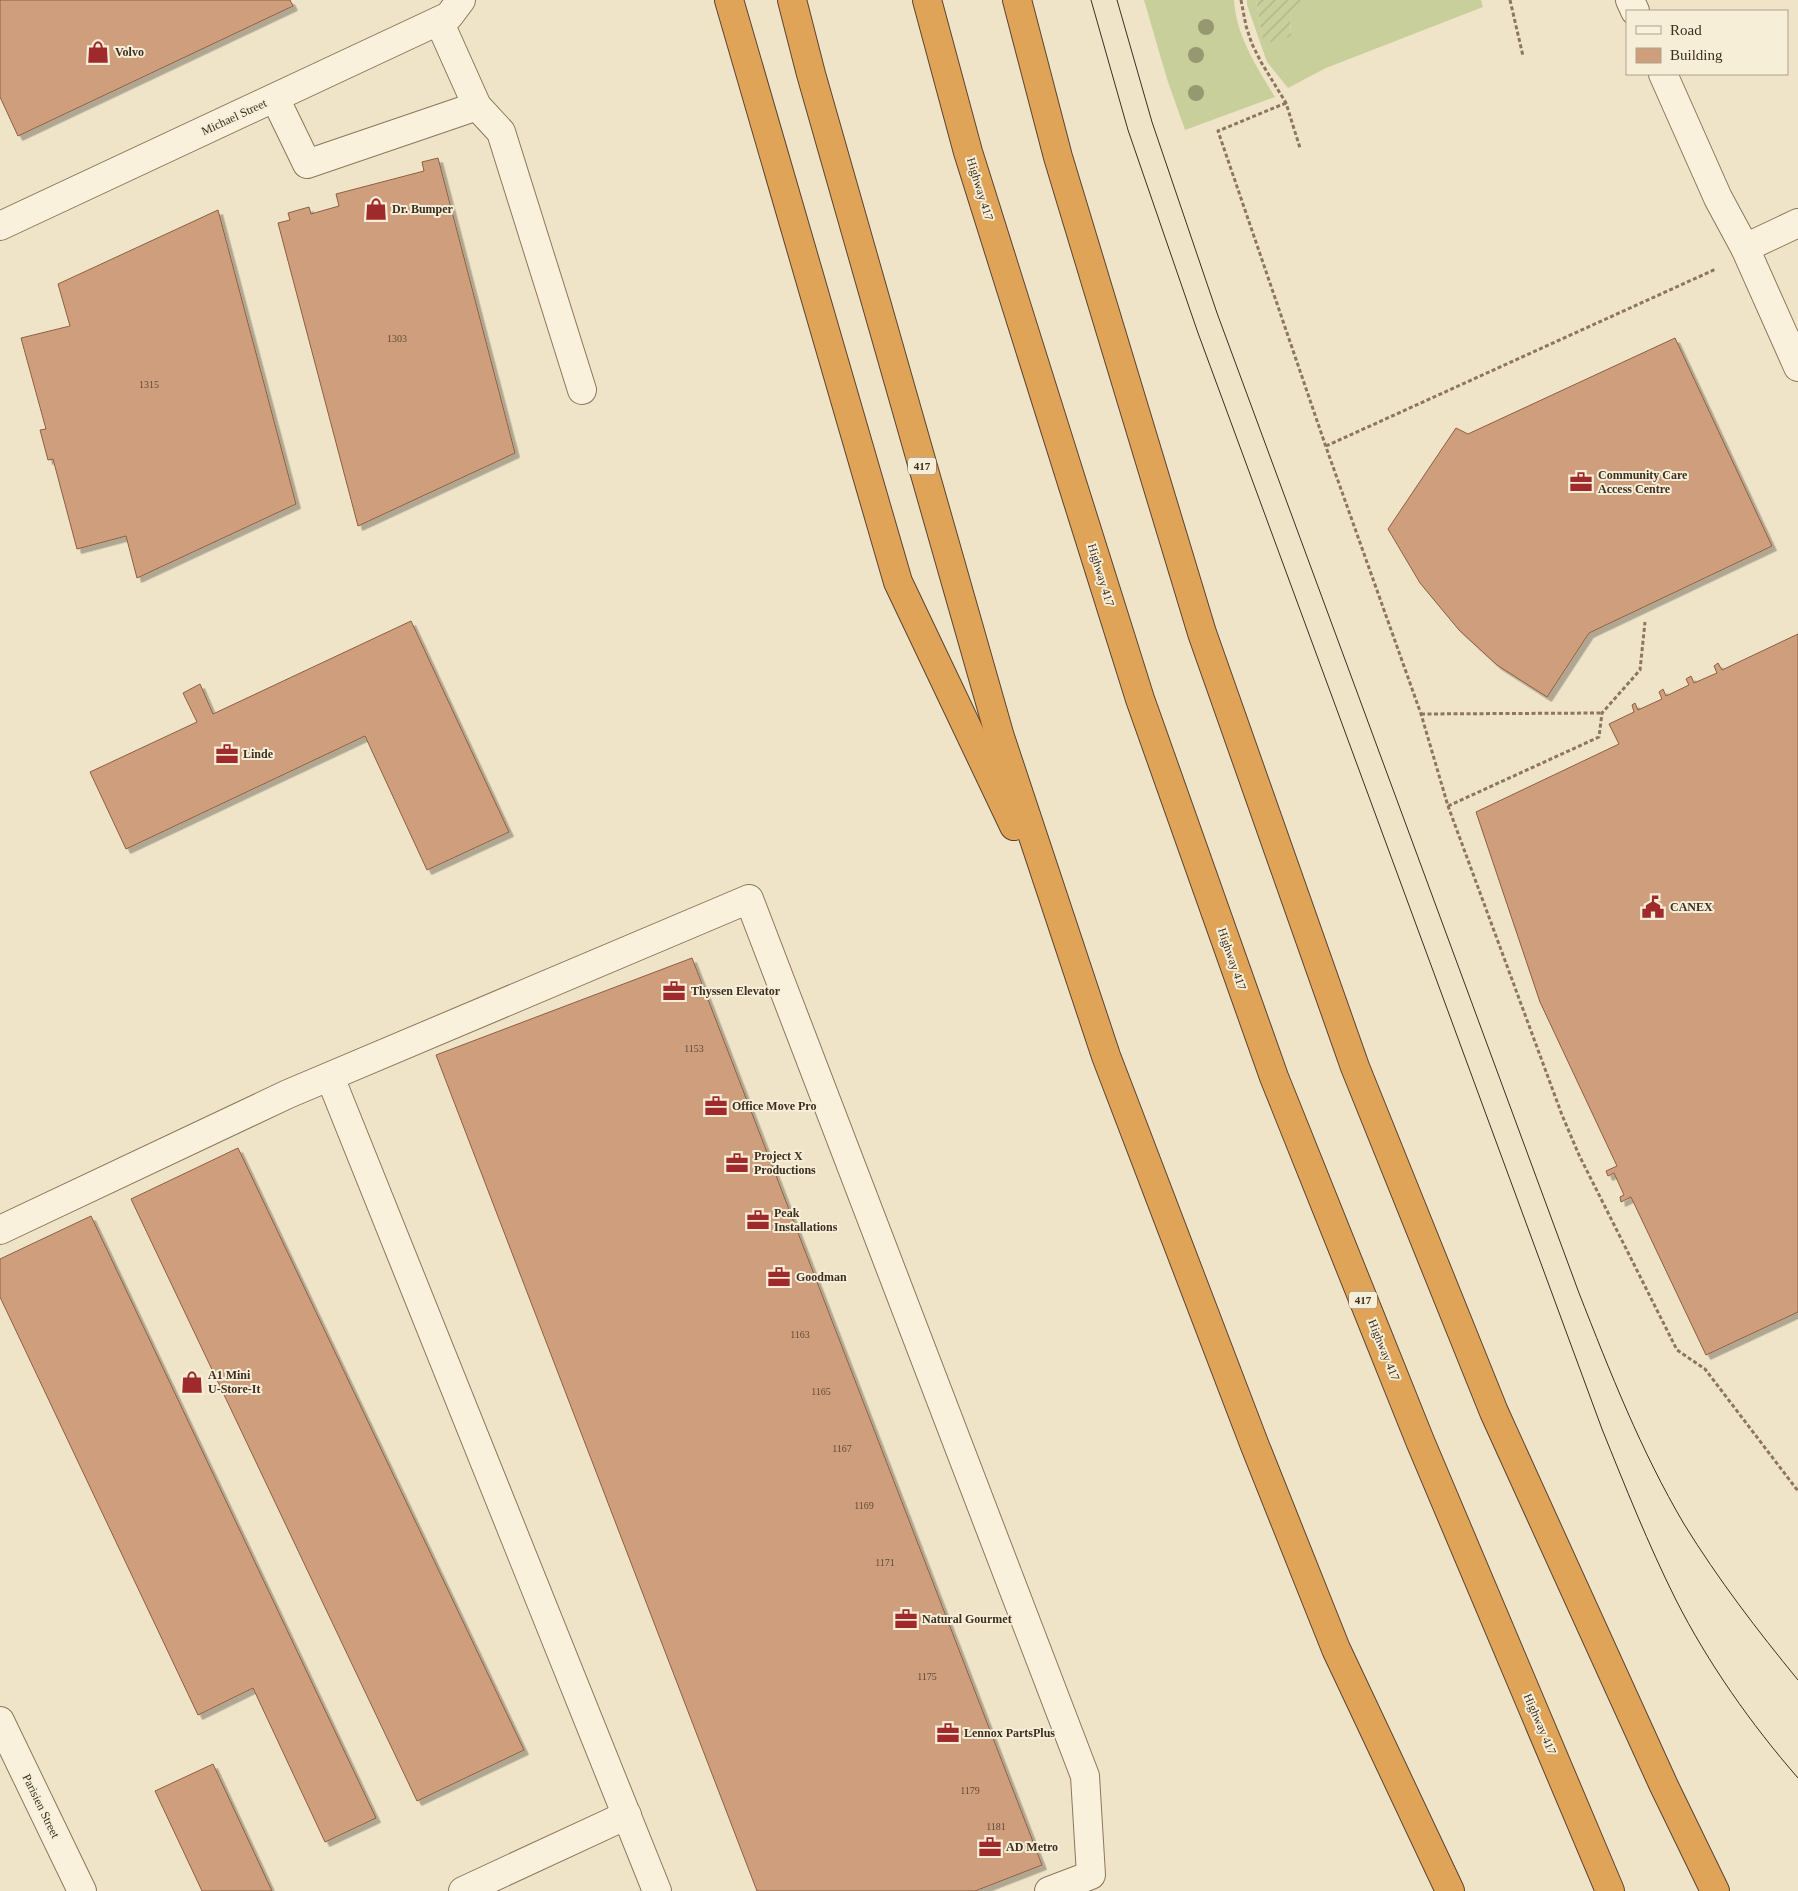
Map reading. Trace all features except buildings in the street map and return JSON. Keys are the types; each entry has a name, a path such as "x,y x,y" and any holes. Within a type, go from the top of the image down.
{"highway":[{"path":"729,0 898,582 1063,928"},
{"name":"417","path":"792,0 814,84 997,728 1109,1066 1255,1446 1336,1649 1450,1891"},
{"name":"Highway 417","path":"927,0 968,152 1140,699 1274,1077 1424,1450 1610,1891"},
{"path":"1017,0 1058,157 1202,633 1355,1067 1494,1412 1660,1777 1715,1891"}],"street":[{"name":"Michael Street","path":"0,226 439,21 449,16 461,0"},
{"path":"439,21 477,106 501,132 582,390"},
{"path":"1663,75 1718,198 1745,248 1798,366"},
{"path":"275,98 307,164 477,106"},
{"path":"1745,248 1798,223"},
{"path":"0,1230 280,1099 749,899 1084,1776 1092,1876 1049,1891"},
{"path":"330,1077 657,1891"},
{"name":"Parisien Street","path":"0,1721 82,1891"},
{"path":"474,1885 627,1815"}],"path":[{"path":"1241,0 1252,44 1286,102 1300,148"},
{"path":"1510,0 1523,56"},
{"path":"1286,102 1218,131 1326,446 1421,714 1448,806 1562,1115 1579,1155 1677,1350 1704,1369 1798,1491"},
{"path":"1326,446 1719,268"},
{"path":"1448,806 1599,737 1602,714 1640,670 1645,622"},
{"path":"1421,714 1602,714"}],"green space":[{"path":"1144,0 1234,0 1239,26 1248,51 1275,97 1185,130 1167,79"},
{"path":"1247,0 1256,0 1262,37 1291,36 1290,13 1301,0 1481,0 1483,7 1326,68 1288,88 1267,62 1247,5"},
{"path":"1256,0 1301,0 1290,13 1291,36 1273,43 1262,37"}],"tram line":[{"path":"1091,0 1128,130 1198,333 1602,1429 1646,1536 1689,1624 1716,1670 1747,1715 1798,1778"},
{"path":"1117,0 1152,122 1217,313 1602,1352 1640,1440 1684,1524 1738,1604 1798,1680"}],"place":[{"name":"Volvo","path":"98,52"},
{"name":"Dr. Bumper","path":"376,209"},
{"name":"Community Care Access Centre","path":"1581,482"},
{"name":"Linde","path":"227,754"},
{"name":"CANEX","path":"1653,907"},
{"name":"Thyssen Elevator","path":"674,991"},
{"name":"Office Move Pro","path":"716,1106"},
{"name":"Project X Productions","path":"737,1163"},
{"name":"Peak Installations","path":"758,1220"},
{"name":"Goodman","path":"779,1277"},
{"name":"A1 Mini U-Store-It","path":"192,1382"},
{"name":"Natural Gourmet","path":"906,1619"},
{"name":"Lennox PartsPlus","path":"948,1733"},
{"name":"AD Metro","path":"990,1847"}]}
